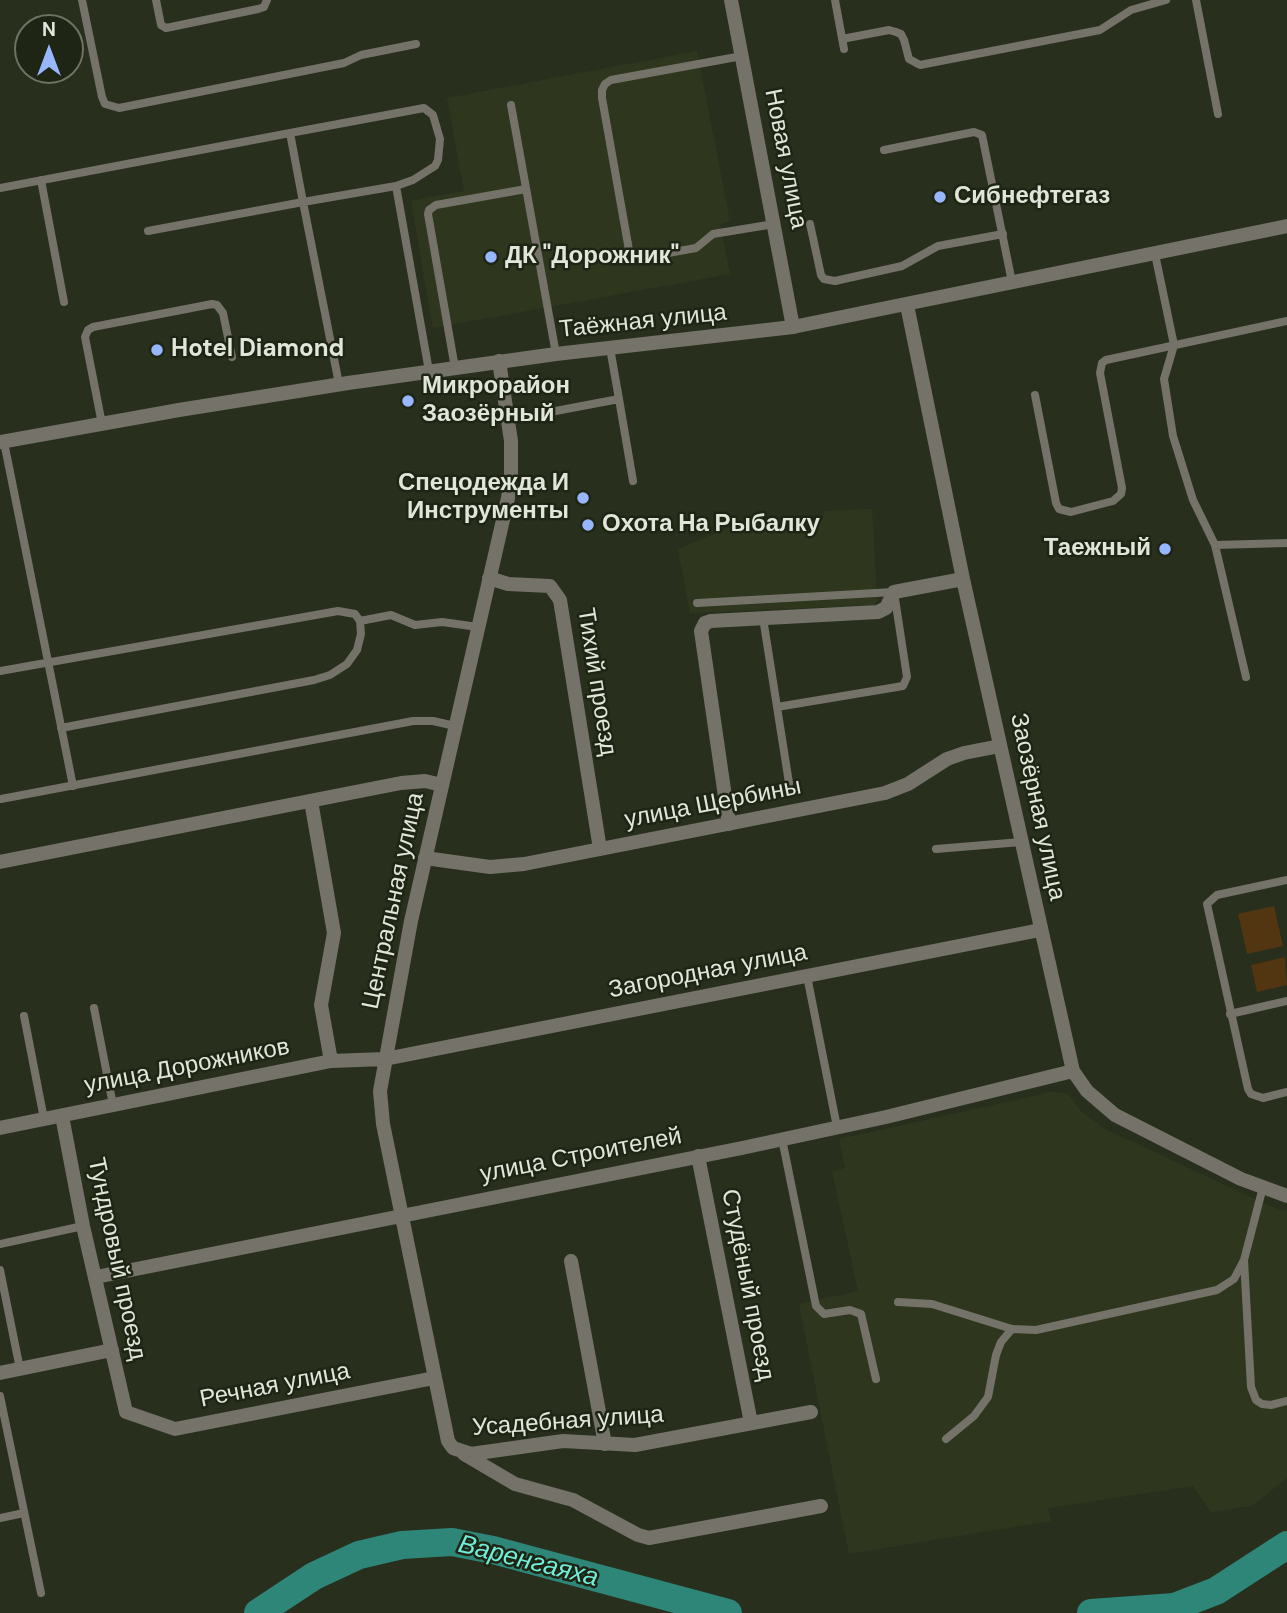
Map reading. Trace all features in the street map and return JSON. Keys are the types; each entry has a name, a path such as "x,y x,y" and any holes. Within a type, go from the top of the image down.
{"street":[{"name":"Новая улица","path":"731,0 793,327"},
{"name":"Таёжная улица","path":"2,442 339,384 499,361 793,327 1287,226"},
{"name":"Заозёрная улица","path":"907,305 963,579 1073,1072 1087,1091 1115,1115 1241,1179 1287,1196"},
{"name":"Центральная улица","path":"458,1451 448,1441 380,1106 385,1059 411,921 511,477 511,440 499,361"},
{"name":"Тихий проезд","path":"489,578 508,584 550,586 560,600 600,849"},
{"path":"729,824 701,631 705,623 878,612 886,608 894,593 963,579"},
{"name":"улица Щербины","path":"425,858 471,866 507,866 729,824 885,793 908,784 947,759 1000,746"},
{"path":"0,862 401,783 425,781 442,785"},
{"path":"311,801 334,933 321,1005 331,1061"},
{"name":"Загородная улица","path":"385,1059 1040,930"},
{"name":"улица Дорожников","path":"0,1128 331,1061 385,1059"},
{"name":"улица Строителей","path":"96,1277 782,1139 1073,1072"},
{"name":"Тундровый проезд","path":"62,1116 83,1226 126,1412"},
{"name":"Студёный проезд","path":"698,1156 751,1423"},
{"path":"571,1261 605,1444"},
{"path":"0,1373 112,1349"},
{"name":"Речная улица","path":"126,1412 175,1429 434,1378"},
{"name":"Усадебная улица","path":"458,1451 471,1454 563,1440 635,1445 811,1412"},
{"path":"458,1451 515,1485 573,1500 638,1535 649,1538 821,1506"}],"lane":[{"path":"82,0 102,97 105,104 119,108 344,63 361,55 416,44"},
{"path":"156,0 161,24 166,27 258,9 264,7 267,0"},
{"path":"835,0 844,49"},
{"path":"842,39 889,30 896,32 901,34 904,40 909,59 920,65 1100,30 1131,10 1166,0"},
{"path":"1196,0 1218,114"},
{"path":"742,56 611,80 605,84 602,97 629,250 636,258 652,256 696,248 713,234 774,224"},
{"path":"511,105 556,354"},
{"path":"0,188 424,108 433,115 437,123 440,150 435,166 426,174 396,186 148,231"},
{"path":"884,150 979,132 983,138 1012,282"},
{"path":"290,134 339,384"},
{"path":"41,180 64,302"},
{"path":"396,186 429,371"},
{"path":"455,368 429,210 436,205 526,189"},
{"path":"810,224 821,275 828,281 895,269 938,246 1003,234"},
{"path":"1155,254 1174,345 1164,379 1171,425 1188,487 1215,545 1246,677"},
{"path":"102,424 85,337 93,327 217,305 223,313 232,357"},
{"path":"1035,395 1059,509 1071,512 1113,502 1121,494 1122,488 1100,368 1106,360 1287,321"},
{"path":"610,348 633,481"},
{"path":"508,420 620,399"},
{"path":"2,442 73,786"},
{"path":"1215,545 1287,543"},
{"path":"697,603 894,593 907,677 903,686 777,708"},
{"path":"0,671 338,611 355,614 360,621 361,634 356,650 347,663 330,675 61,729"},
{"path":"360,621 391,615 415,625 442,622 478,627"},
{"path":"763,618 789,783"},
{"path":"1,799 413,721 433,721 455,726"},
{"path":"936,849 1021,842"},
{"path":"1287,880 1217,895 1207,904 1248,1089 1251,1094 1264,1097 1287,1092"},
{"path":"807,976 837,1127"},
{"path":"1230,1014 1287,1001"},
{"path":"94,1008 113,1105"},
{"path":"24,1016 44,1119"},
{"path":"782,1139 817,1306 824,1314 850,1310 861,1314 876,1379"},
{"path":"898,1302 932,1304 1012,1329 1036,1330 1217,1290 1234,1279 1244,1259 1263,1187"},
{"path":"0,1244 83,1226"},
{"path":"1244,1259 1252,1394 1262,1404 1287,1401"},
{"path":"0,1270 20,1369"},
{"path":"946,1439 974,1416 988,1397 996,1355 1001,1342 1012,1329"},
{"path":"0,1396 41,1593"},
{"path":"0,1518 24,1513"}],"shaded area":[{"path":"697,51 730,221 720,224 730,274 433,328 411,201 464,191 447,98"},
{"path":"872,509 875,605 690,613 678,549 745,521 823,518 824,511"},
{"path":"1274,906 1283,946 1247,954 1238,914"},
{"path":"1285,957 1287,985 1257,992 1251,965"},
{"path":"1052,1092 1069,1095 1081,1111 1105,1129 1283,1212 1287,1210 1287,1478 1252,1506 1211,1512 1193,1486 1048,1508 1051,1521 849,1554 799,1304 858,1291 832,1171 845,1168 839,1139"}],"waterway":[{"name":"Варенгаяха","path":"258,1613 314,1576 359,1555 402,1545 452,1542 493,1550 728,1613"},
{"name":"Варенгаяха","path":"1091,1613 1174,1607 1216,1591 1287,1545"}],"place":[{"name":"Сибнефтегаз","path":"940,197"},
{"name":"ДК \"Дорожник\"","path":"491,257"},
{"name":"Hotel Diamond","path":"157,350"},
{"name":"Микрорайон Заозёрный","path":"408,401"},
{"name":"Спецодежда И Инструменты","path":"583,498"},
{"name":"Охота На Рыбалку","path":"588,525"},
{"name":"Таежный","path":"1165,549"}]}
